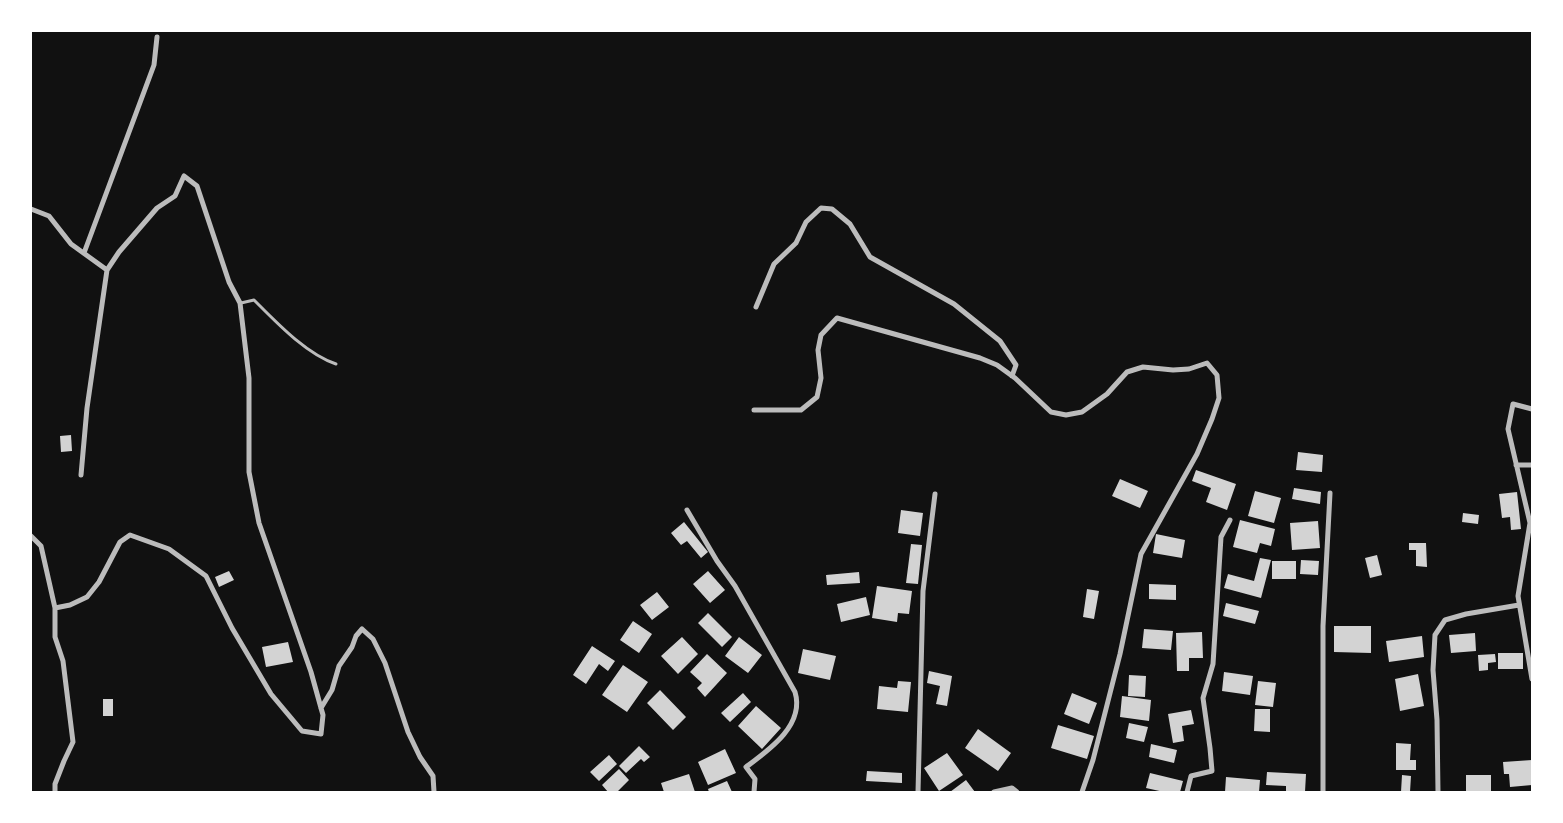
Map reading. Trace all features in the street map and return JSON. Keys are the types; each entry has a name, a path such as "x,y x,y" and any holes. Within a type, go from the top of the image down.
{"street":[{"path":"84,253 154,66 157,37"},
{"path":"55,608 70,605 87,597 99,582 120,542 130,535 169,549 206,576 232,628 271,694 302,730 321,734 323,715 311,672 259,523 249,472 249,378 240,303 229,282 197,186 184,176 176,196 158,208 119,252 107,270 87,408 81,475"},
{"path":"756,307 774,264 796,243 806,222 821,208 832,209 850,224 870,257 954,304 1000,341 1016,365 1012,376"},
{"path":"31,209 49,216 71,244 107,270"},
{"path":"754,410 801,410 817,397 820,378 818,350 821,335 837,318 980,358 1012,376 1050,412 1066,415 1082,412 1107,394 1127,372 1143,367 1172,370 1189,369 1207,363 1217,375 1219,398 1212,420 1197,454 1141,554 1120,654 1093,760 1082,792"},
{"path":"1532,408 1512,404 1508,429 1530,522 1518,596 1532,679"},
{"path":"1516,465 1532,465"},
{"path":"1323,792 1323,626 1330,493"},
{"path":"918,792 923,591 935,494"},
{"path":"687,510 734,586 794,692 796,699 794,716 787,730 770,750 746,767 754,779 754,792"},
{"path":"1187,792 1191,776 1212,770 1203,698 1213,664 1221,537 1230,520"},
{"path":"31,536 41,546 55,608 55,636 63,662 73,742 55,784 55,792"},
{"path":"1438,792 1437,720 1433,670 1435,635 1445,620 1466,614 1519,605"},
{"path":"321,708 332,690 339,666 352,648 356,636 362,629 373,639 385,663 408,732 420,757 433,776 434,792"},
{"path":"994,792 1012,788 1017,792"}],"lane":[{"path":"240,303 254,300 284,330 326,360 336,364"}],"building":[{"path":"71,435 72,451 61,452 60,436"},
{"path":"1298,452 1323,455 1322,472 1296,470"},
{"path":"1196,470 1236,484 1227,510 1206,502 1211,488 1192,481"},
{"path":"1120,479 1148,491 1140,508 1112,496"},
{"path":"1294,488 1321,492 1320,504 1292,499"},
{"path":"1255,491 1281,498 1274,523 1248,516"},
{"path":"1517,492 1521,529 1511,530 1510,517 1502,518 1499,494"},
{"path":"901,510 923,513 920,536 898,533"},
{"path":"1463,513 1479,515 1478,524 1462,522"},
{"path":"1240,520 1275,529 1271,546 1260,543 1257,553 1233,547"},
{"path":"1318,521 1320,548 1292,550 1290,523"},
{"path":"684,522 708,552 701,558 687,541 681,545 671,533"},
{"path":"1156,534 1185,540 1182,558 1153,553"},
{"path":"1409,543 1426,543 1427,567 1416,566 1416,550 1409,550"},
{"path":"911,544 922,545 918,584 906,583"},
{"path":"1377,555 1382,575 1370,578 1365,558"},
{"path":"1260,558 1271,560 1261,598 1224,588 1228,574 1254,581"},
{"path":"1301,560 1319,561 1318,575 1300,574"},
{"path":"1272,561 1296,561 1296,579 1272,579"},
{"path":"229,571 234,580 219,587 215,577"},
{"path":"708,571 725,590 710,603 693,584"},
{"path":"859,572 860,583 827,585 826,575"},
{"path":"1149,584 1176,585 1176,600 1149,599"},
{"path":"877,586 912,591 909,614 898,613 897,622 872,618"},
{"path":"1087,589 1099,591 1094,619 1083,617"},
{"path":"657,592 669,607 652,620 640,605"},
{"path":"866,597 870,615 841,622 837,604"},
{"path":"1226,603 1259,611 1255,624 1223,616"},
{"path":"708,613 732,637 722,647 698,623"},
{"path":"633,621 652,634 639,653 620,640"},
{"path":"1334,626 1371,626 1371,653 1334,652"},
{"path":"1144,629 1173,631 1171,650 1142,648"},
{"path":"1202,632 1203,658 1189,658 1189,671 1177,671 1176,633"},
{"path":"1475,633 1476,651 1451,653 1449,635"},
{"path":"1422,636 1424,657 1389,662 1386,641"},
{"path":"682,637 698,654 678,674 661,656"},
{"path":"739,637 762,655 748,673 725,656"},
{"path":"288,642 293,662 266,667 262,647"},
{"path":"592,646 615,661 608,671 599,664 586,684 573,675"},
{"path":"803,649 836,656 830,680 798,673"},
{"path":"1498,653 1523,653 1523,669 1498,669"},
{"path":"707,654 727,673 705,697 697,688 702,683 690,672"},
{"path":"1495,654 1496,662 1488,663 1488,670 1479,671 1478,655"},
{"path":"623,665 648,682 627,712 602,695"},
{"path":"929,671 952,676 947,706 936,704 940,686 927,683"},
{"path":"1224,672 1253,676 1250,695 1222,691"},
{"path":"1418,674 1424,706 1400,711 1395,679"},
{"path":"1129,675 1146,676 1145,697 1128,696"},
{"path":"898,681 911,682 908,712 877,709 879,686 897,688"},
{"path":"1258,681 1276,683 1273,707 1255,705"},
{"path":"660,690 686,717 673,730 647,703"},
{"path":"743,693 751,702 730,722 721,713"},
{"path":"1072,693 1097,703 1089,724 1064,714"},
{"path":"1122,696 1151,700 1149,721 1120,717"},
{"path":"103,699 113,699 113,716 103,716"},
{"path":"756,706 781,728 762,749 738,726"},
{"path":"1255,709 1270,709 1270,732 1254,731"},
{"path":"1191,710 1194,724 1182,726 1184,741 1173,743 1168,714"},
{"path":"1129,723 1148,727 1144,742 1126,738"},
{"path":"1058,725 1094,736 1087,759 1051,748"},
{"path":"978,729 1011,753 998,771 965,748"},
{"path":"1396,743 1411,744 1410,760 1416,760 1416,770 1396,770"},
{"path":"1151,744 1177,750 1174,763 1149,757"},
{"path":"639,746 650,757 644,762 641,759 626,773 619,766"},
{"path":"725,749 736,773 708,785 698,762"},
{"path":"947,753 963,775 939,791 924,768"},
{"path":"609,755 617,764 599,781 590,772"},
{"path":"1532,760 1532,785 1510,787 1509,774 1504,774 1503,762"},
{"path":"619,769 629,780 617,792 608,792 602,785"},
{"path":"867,771 902,773 902,783 866,781"},
{"path":"1267,772 1306,774 1305,792 1286,792 1286,786 1266,785"},
{"path":"1150,773 1183,781 1180,792 1164,792 1146,788"},
{"path":"689,774 695,792 664,792 661,783"},
{"path":"1402,775 1411,776 1410,792 1401,792"},
{"path":"1466,775 1491,775 1491,792 1466,792"},
{"path":"1226,777 1260,780 1259,792 1225,792"},
{"path":"966,780 975,792 950,792"},
{"path":"727,781 732,792 709,792 708,789"}]}
